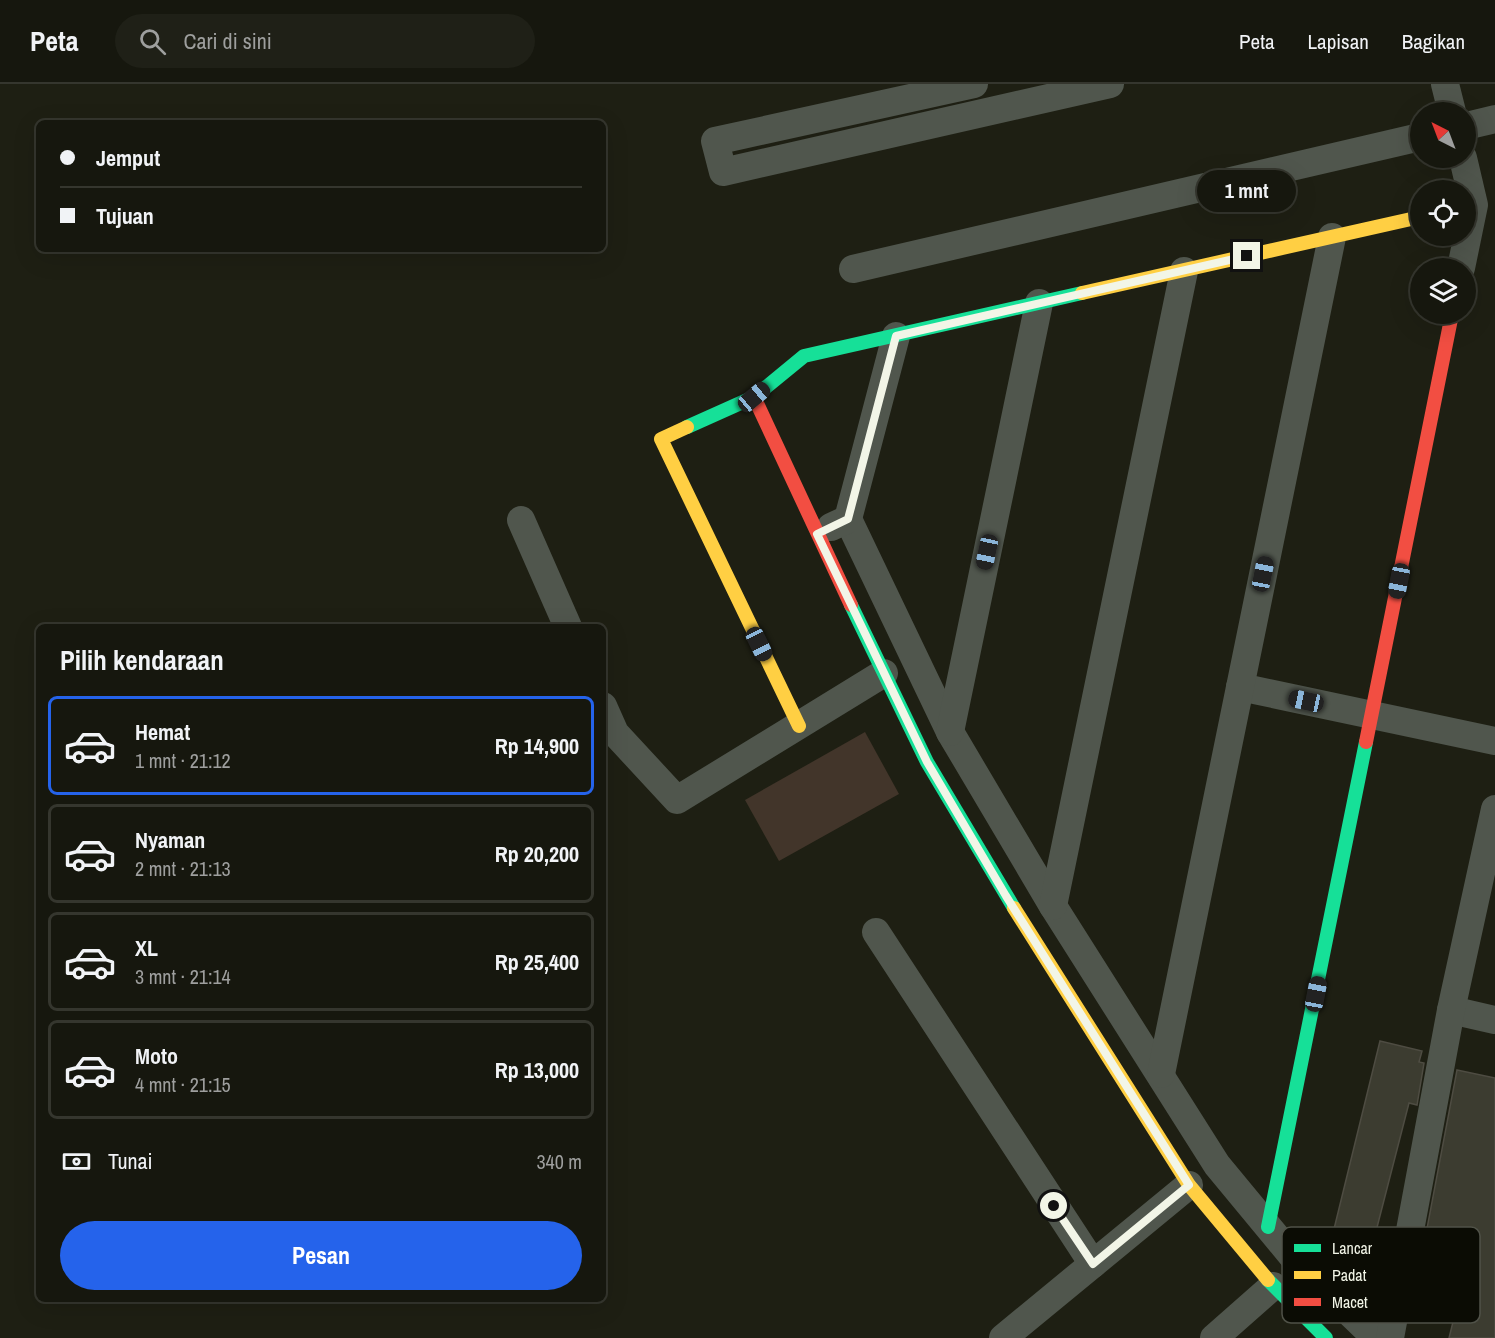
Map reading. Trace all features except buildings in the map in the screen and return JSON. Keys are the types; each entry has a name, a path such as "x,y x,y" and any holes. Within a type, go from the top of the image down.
{"street":[{"path":"974,84 715,141 723,172 994,97 1110,84"},
{"path":"1445,84 1450,102"},
{"path":"1476,124 1495,119"},
{"path":"853,269 1410,139"},
{"path":"1464,258 1478,204 1466,168"},
{"path":"799,726 661,439 754,397 804,356 1410,220"},
{"path":"1161,1074 1332,237"},
{"path":"1053,906 1184,271"},
{"path":"950,732 1039,303"},
{"path":"1268,1227 1450,324"},
{"path":"896,336 848,519 950,732 1053,906 1217,1165 1282,1243"},
{"path":"754,397 927,762 1006,896 1189,1185 1282,1295"},
{"path":"817,534 848,519"},
{"path":"521,520 567,624"},
{"path":"606,713 615,733 677,800 884,673"},
{"path":"1240,687 1495,741"},
{"path":"1411,1227 1451,1010 1495,809"},
{"path":"876,932 1093,1264"},
{"path":"1451,1010 1495,1020"},
{"path":"1003,1338 1189,1185"},
{"path":"1214,1338 1273,1286"},
{"path":"1311,1323 1326,1338"},
{"path":"1361,1323 1376,1338"},
{"path":"1390,1338 1393,1323"}],"shaded area":[{"path":"865,732 899,794 779,861 745,800"}],"traffic: fast":[{"path":"687,427 754,397 804,356 1082,293"},
{"path":"851,605 927,762 1014,908"},
{"path":"1268,1227 1366,742"},
{"path":"1268,1280 1282,1294"},
{"path":"1311,1323 1326,1338"}],"traffic: slow":[{"path":"1082,293 1410,219"},
{"path":"687,427 661,439 799,726"},
{"path":"1014,908 1189,1185 1268,1280"}],"traffic: jam":[{"path":"1366,742 1450,324"},
{"path":"754,397 851,605"}],"route":[{"path":"1054,1206 1093,1264 1189,1185 1006,896 927,762 817,534 848,519 896,336 1247,256"}]}
